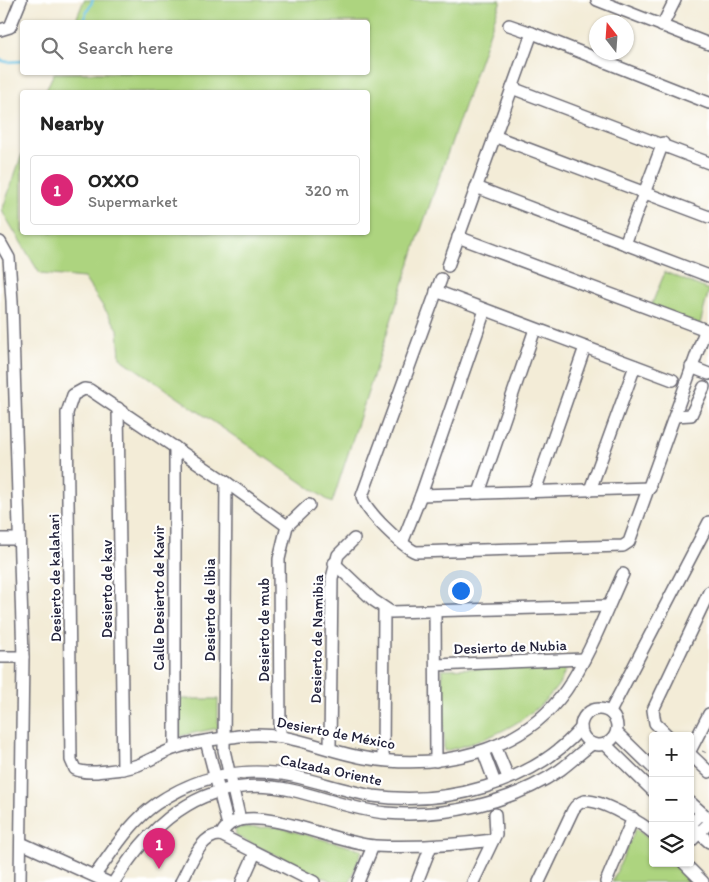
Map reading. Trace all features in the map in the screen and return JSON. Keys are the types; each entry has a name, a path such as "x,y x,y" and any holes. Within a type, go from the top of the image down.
{"street":[{"path":"5,28 21,0"},
{"path":"596,0 615,3 662,26 709,44"},
{"path":"662,26 675,0"},
{"path":"509,24 709,103"},
{"path":"448,266 532,33"},
{"path":"512,88 663,143 709,162"},
{"path":"494,136 709,217"},
{"path":"625,244 663,143"},
{"path":"476,187 709,276"},
{"path":"440,279 362,496 365,506 402,543 416,552 623,546 629,542 650,488 687,380 707,331 458,237"},
{"path":"0,242 9,258 11,284 18,539 22,607 20,882"},
{"path":"436,291 673,380"},
{"path":"402,543 421,495 485,310"},
{"path":"479,493 535,328"},
{"path":"536,492 586,347"},
{"path":"590,490 635,366"},
{"path":"692,367 708,371"},
{"path":"675,416 690,415 707,388 687,380"},
{"name":"Desierto de kalahari","path":"79,772 75,769 71,760 67,413 70,399 84,389 90,390 118,408"},
{"path":"118,408 287,526 309,505"},
{"name":"Desierto de kav","path":"118,408 122,548 123,770"},
{"name":"Calle Desierto de Kavir","path":"175,447 175,748"},
{"name":"Desierto de libia","path":"226,482 223,739 228,774 240,820"},
{"path":"421,495 650,488"},
{"path":"610,712 709,522"},
{"name":"Desierto de mub","path":"280,736 279,559 287,526"},
{"path":"0,539 18,539"},
{"name":"Desierto de Namibia","path":"330,748 331,601 334,563 338,555 354,539"},
{"path":"334,563 384,609 400,613 608,606"},
{"name":"Desierto de México","path":"79,772 123,770 145,763 175,748 206,741 257,735 280,736 362,757 382,760 436,761 483,751 524,730 551,707 565,691 584,659 622,574"},
{"path":"664,732 655,723 653,710 709,592"},
{"path":"382,760 384,609"},
{"path":"435,611 436,761"},
{"path":"0,657 23,657"},
{"name":"Desierto de Nubia","path":"436,665 584,659"},
{"path":"593,710 610,712 617,721 616,733 610,742 592,744 584,738 581,728 584,717 593,710"},
{"path":"694,745 709,714"},
{"name":"Calzada Oriente","path":"94,875 144,814 171,795 216,776 267,772 292,776 350,791 403,798 462,793 508,778 553,754 568,743 581,728"},
{"path":"616,733 649,764"},
{"path":"206,741 228,824"},
{"name":"Calzada Oriente","path":"114,882 128,858 161,822 196,800 220,791 232,788 266,786 290,790 347,806 387,813 442,811 492,801 534,784 559,770 592,744"},
{"path":"605,744 649,787"},
{"path":"496,746 508,778"},
{"path":"483,751 495,782"},
{"path":"694,757 709,772"},
{"path":"462,793 465,807"},
{"path":"539,882 573,810 580,802 591,801 633,818 649,830"},
{"path":"694,806 706,816 694,823"},
{"path":"473,882 497,828 495,814"},
{"path":"606,882 633,818"},
{"path":"221,835 228,824 240,820 280,823 373,846 431,846 493,840"},
{"path":"694,838 709,823"},
{"path":"694,829 709,842"},
{"path":"181,882 205,840 215,835 221,835 314,882"},
{"path":"21,843 107,882"},
{"path":"358,882 373,846"},
{"path":"417,882 431,846"},
{"path":"242,882 255,853"},
{"path":"688,867 704,882"}],"green space":[{"path":"84,0 501,0 416,244 332,503 120,358 118,329 84,278 40,274 2,211 20,160 20,235 370,235 370,90 46,90 53,75 370,75 370,20 76,20"},
{"path":"665,272 709,290 700,324 651,306"},
{"path":"567,666 557,687 534,711 491,736 444,751 442,669"},
{"path":"181,699 218,699 218,728 180,736"},
{"path":"277,827 362,850 350,882 333,882 236,836 235,828"},
{"path":"636,828 649,839 649,867 678,867 693,882 612,882"}],"waterway":[{"path":"83,20 93,0"},
{"path":"0,60 7,62 20,61"}],"place":[{"name":"OXXO","path":"159,869"}]}
